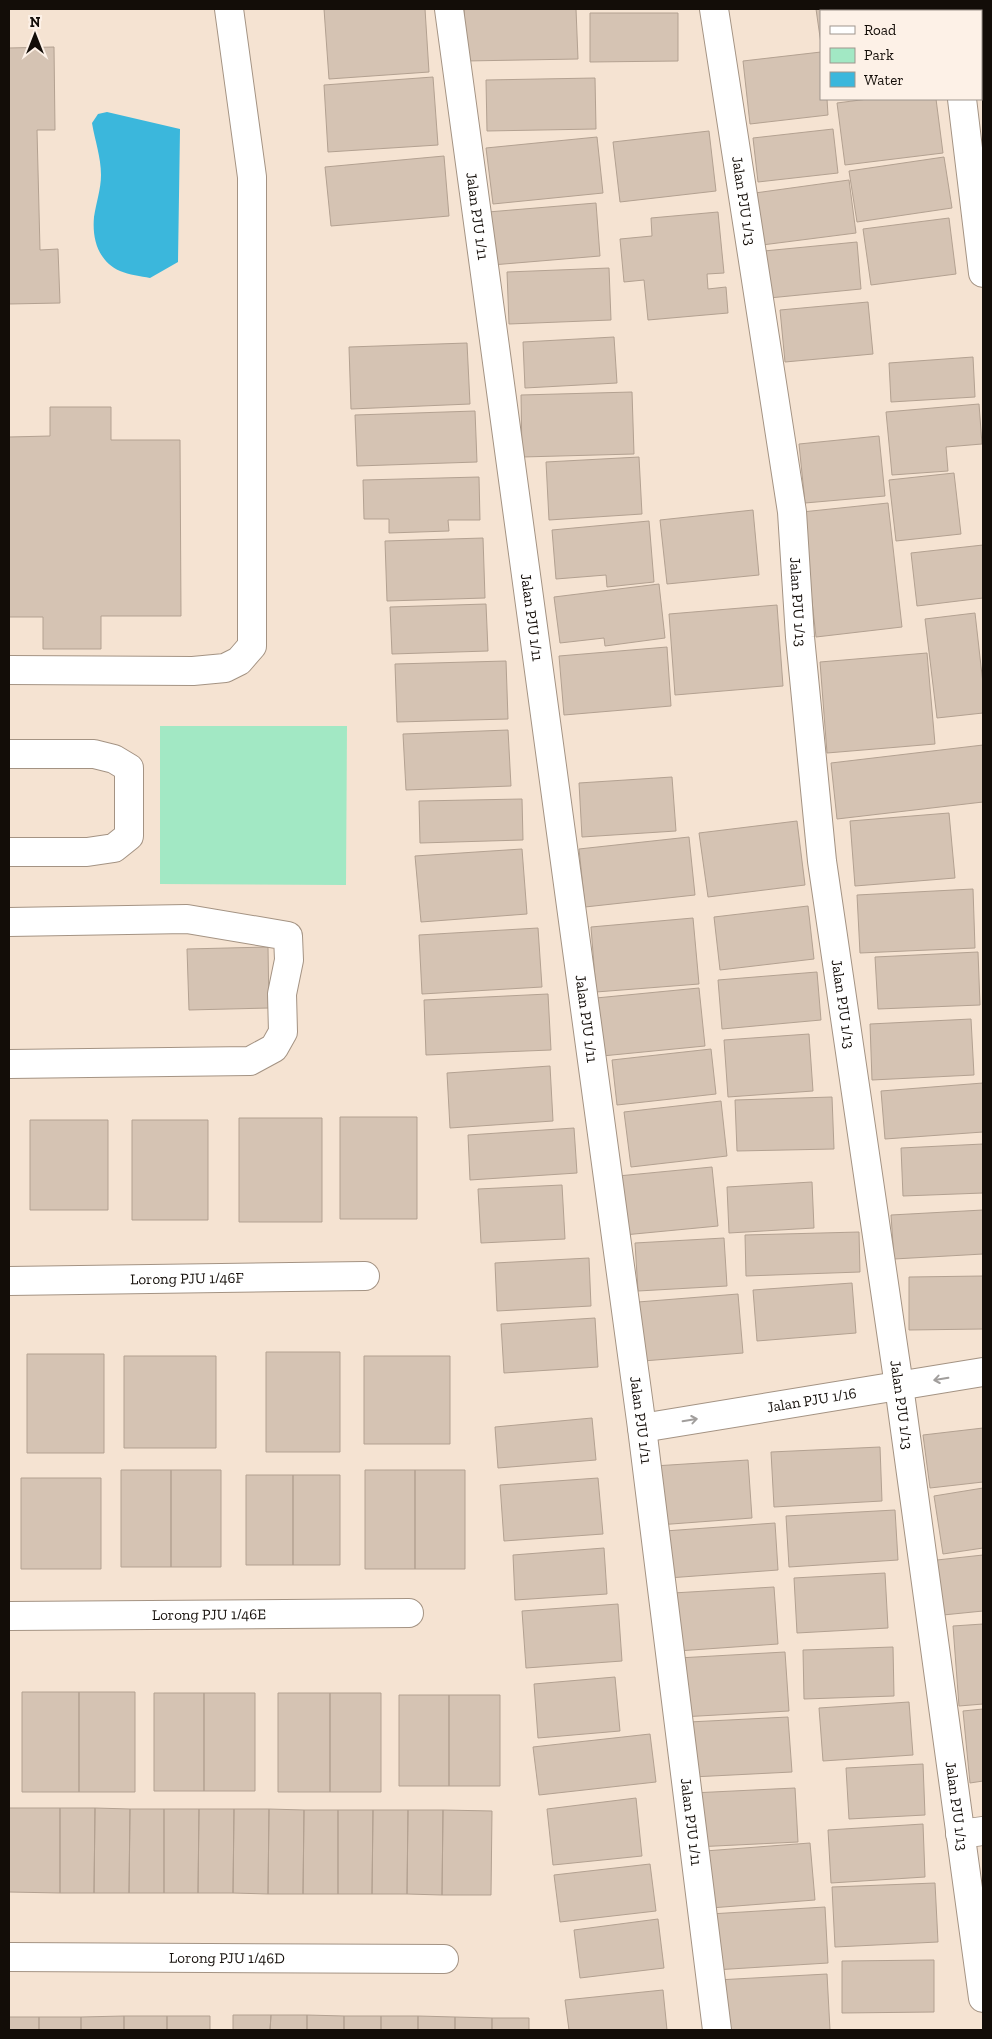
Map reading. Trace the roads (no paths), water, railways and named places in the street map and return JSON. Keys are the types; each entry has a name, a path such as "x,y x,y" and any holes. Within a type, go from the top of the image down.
{"street":[{"path":"9,670 193,671 225,668 239,662 252,646 252,177 229,9"},
{"name":"Jalan PJU 1/11","path":"448,9 642,1428 717,2030"},
{"name":"Jalan PJU 1/13","path":"714,9 792,512 800,637 822,861 899,1386 972,1832 983,1998"},
{"path":"962,100 983,273"},
{"path":"9,754 94,754 114,759 129,768 129,836 114,848 87,852 9,852"},
{"path":"9,922 187,919 288,936 289,960 282,994 283,1032 274,1048 250,1061 9,1064"},
{"name":"Lorong PJU 1/46F","path":"9,1281 365,1276"},
{"name":"Jalan PJU 1/16","path":"642,1428 983,1372"},
{"name":"Lorong PJU 1/46E","path":"9,1616 409,1613"},
{"name":"Lorong PJU 1/46D","path":"9,1957 444,1958"}],"water":[{"path":"107,112 180,129 178,262 150,278 127,274 112,267 102,255 96,241 94,217 101,168 92,123 98,114"}]}
